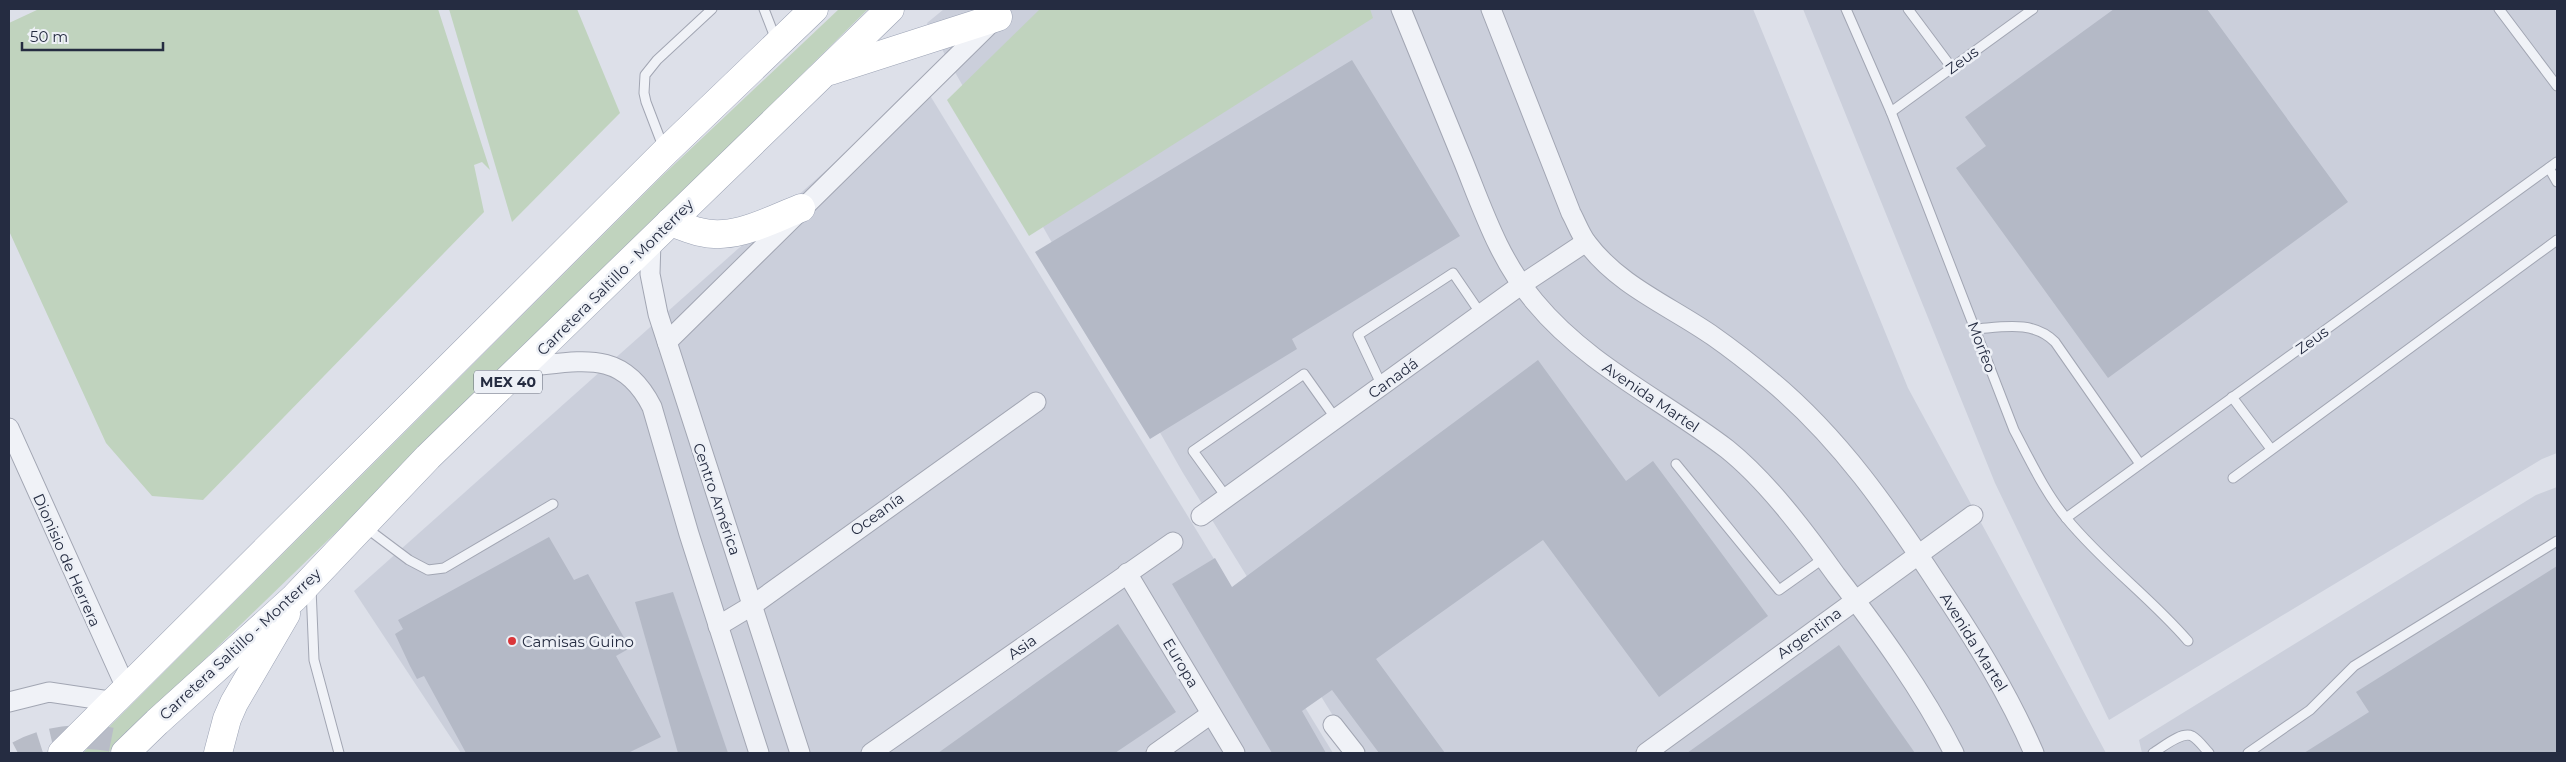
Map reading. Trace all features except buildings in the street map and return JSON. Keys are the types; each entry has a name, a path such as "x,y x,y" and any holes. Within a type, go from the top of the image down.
{"main road":[{"name":"MEX 40","path":"62,753 665,152 814,9"},
{"name":"Carretera Saltillo - Monterrey","path":"125,753 302,589 428,457 522,368 821,74 890,9"},
{"path":"821,74 1002,13"},
{"path":"670,222 701,233 722,234 739,232 801,208"},
{"path":"218,753 227,719 234,703 302,589"}],"street":[{"name":"Avenida Martel","path":"1401,9 1491,233 1521,285 1536,304 1572,340 1600,362 1729,451 1775,498 1824,558 1855,600 1916,687 1940,725 1954,753"},
{"name":"Avenida Martel","path":"1491,9 1571,213 1586,242 1604,263 1633,286 1712,336 1770,380 1814,420 1846,454 1918,553 1990,663 2019,718 2034,753"},
{"path":"667,342 801,208 1002,13"},
{"name":"Centro América","path":"651,241 652,287 658,314 688,413 753,605 800,753"},
{"name":"Canadá","path":"1201,516 1521,285 1586,242"},
{"path":"522,368 587,361 606,364 621,369 644,391 652,407 758,753"},
{"name":"Oceanía","path":"718,626 753,605 1036,402"},
{"name":"Dionisio de Herrera","path":"9,428 121,696"},
{"name":"Argentina","path":"1646,753 1918,553 1973,515"},
{"name":"Asia","path":"871,753 1173,542"},
{"name":"Europa","path":"1127,573 1235,753"},
{"path":"9,702 48,692 121,696"},
{"path":"1156,753 1211,714"},
{"path":"1333,725 1355,753"}],"lane":[{"path":"665,152 646,102 644,93 645,75 650,67 712,9"},
{"path":"764,9 778,45"},
{"name":"Morfeo","path":"1846,9 1891,112 2014,430 2040,479 2066,518 2132,587 2166,616 2188,641"},
{"path":"1908,9 1952,68"},
{"name":"Zeus","path":"1891,112 2033,9"},
{"path":"2499,9 2557,86"},
{"name":"Zeus","path":"2066,518 2557,162"},
{"path":"2548,168 2557,182"},
{"path":"2233,478 2557,240"},
{"path":"1382,386 1358,335 1453,273 1481,314"},
{"path":"1975,329 2029,327 2047,334 2059,347 2140,464"},
{"path":"1226,498 1193,450 1304,374 1336,419"},
{"path":"2232,397 2271,449"},
{"path":"1676,464 1779,590 1824,558"},
{"path":"363,526 409,560 428,570 444,568 553,504"},
{"path":"2248,753 2310,710 2354,666 2557,541"},
{"path":"302,589 314,660 339,753"},
{"path":"2153,753 2178,738 2189,735 2210,753"}],"shaded area":[{"path":"944,9 1753,9 1908,388 2106,753 1356,753 1183,473 927,23"},
{"path":"1803,9 2557,9 2557,453 2542,459 2109,720 1995,483"},
{"path":"923,84 1333,753 461,753 354,591"},
{"path":"2557,487 2557,753 2142,753 2139,740 2536,495"}],"green space":[{"path":"39,9 438,9 490,170 482,162 474,165 484,212 203,500 152,496 106,443 9,231 9,23"},
{"path":"449,9 577,9 620,113 512,222"},
{"path":"839,9 868,9 451,421 108,753 83,753 661,177"},
{"path":"1040,9 1370,9 1373,18 1029,236 947,100"}],"tunnel":[{"path":"18,753 50,741 83,737 117,741 149,753"}],"place":[{"name":"Camisas Guino","path":"512,641"}]}
